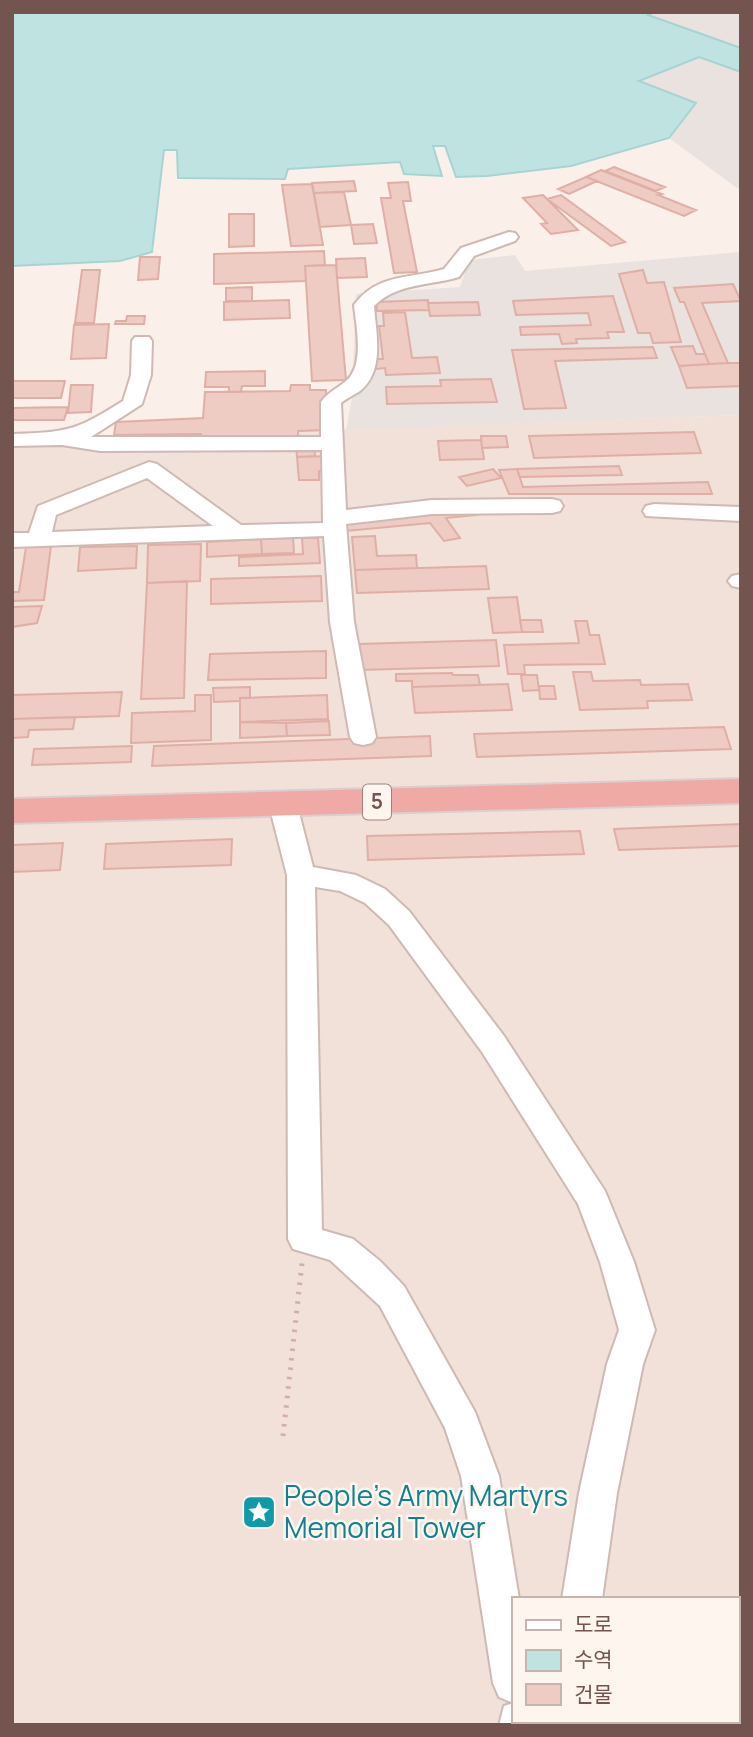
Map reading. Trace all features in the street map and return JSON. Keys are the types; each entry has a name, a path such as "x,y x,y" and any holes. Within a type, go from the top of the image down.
{"highway":[{"name":"5","path":"12,811 741,791"}],"street":[{"path":"363,737 342,622 331,402 339,391 354,385 366,368 364,304 375,291 394,282 452,273 457,258 466,251 509,237"},
{"path":"62,439 89,430 132,404 141,376 142,341"},
{"path":"12,440 62,439 100,445 334,443"},
{"path":"39,539 46,511 149,469 234,531"},
{"path":"12,540 234,531 335,523 432,507 552,506"},
{"path":"653,511 741,514"},
{"path":"283,805 301,876 304,1239 341,1249 368,1271 392,1296 462,1423 480,1476 512,1677"},
{"path":"301,876 346,882 375,895 399,918 493,1044 593,1200 598,1212 617,1262 637,1330 625,1364 598,1493 582,1597"}],"path":[{"path":"283,1436 304,1239"}],"shaded area":[{"path":"654,12 741,13 741,48 647,15"},
{"path":"699,57 741,72 741,191 669,138 695,104 638,82"},
{"path":"741,252 741,415 346,430 352,398 356,294 460,287 469,260 515,255 525,271"},
{"path":"741,415 741,1725 12,1725 12,433 70,431 105,439 298,439 299,431"}],"water":[{"path":"12,12 654,12 648,15 741,48 741,72 699,57 639,81 696,103 669,138 571,166 456,177 445,146 433,146 442,176 404,174 400,162 288,169 285,179 178,178 177,150 164,150 152,252 120,261 12,266"}],"building":[{"path":"614,167 665,187 656,191 605,171"},
{"path":"601,170 696,210 684,216 586,177"},
{"path":"586,177 597,181 569,194 558,189"},
{"path":"354,181 356,191 314,193 312,183"},
{"path":"408,182 411,201 403,201 417,272 394,273 381,198 391,198 388,183"},
{"path":"312,184 323,245 291,246 282,185"},
{"path":"344,192 351,225 320,227 314,193"},
{"path":"543,195 578,230 551,234 541,224 547,223 523,198"},
{"path":"561,195 625,242 611,246 547,199"},
{"path":"229,214 254,214 254,246 229,247"},
{"path":"373,224 377,243 354,244 351,225"},
{"path":"324,251 325,265 305,266 306,281 214,284 214,254"},
{"path":"140,257 160,257 158,279 138,280"},
{"path":"365,258 367,277 337,278 336,259"},
{"path":"336,265 346,380 312,381 305,266"},
{"path":"82,270 100,270 94,323 75,323"},
{"path":"643,270 647,283 664,282 681,342 653,343 650,333 638,333 619,274"},
{"path":"733,284 741,301 702,303 728,363 709,364 684,302 680,302 674,288"},
{"path":"252,287 252,301 226,301 226,288"},
{"path":"613,296 624,332 607,332 609,338 576,339 577,343 562,344 559,334 521,335 520,327 591,325 588,313 516,315 513,301"},
{"path":"289,300 290,318 224,320 224,302"},
{"path":"428,300 429,310 377,311 376,302"},
{"path":"478,302 480,315 430,316 428,303"},
{"path":"405,312 412,358 437,357 440,373 386,375 385,368 376,369 375,359 383,359 379,326 384,326 383,313"},
{"path":"127,316 145,316 144,324 115,324 116,321 126,321"},
{"path":"109,324 106,358 71,359 74,325"},
{"path":"693,346 696,354 705,354 709,364 679,366 671,347"},
{"path":"653,347 657,358 555,361 566,408 524,409 512,350"},
{"path":"741,363 741,386 687,388 679,366"},
{"path":"265,371 265,386 242,386 241,392 229,392 229,387 205,387 206,372"},
{"path":"491,379 497,402 387,404 386,387 441,386 440,380"},
{"path":"12,381 65,381 61,398 12,398"},
{"path":"71,385 93,385 91,412 68,413"},
{"path":"291,385 310,385 310,390 326,390 327,430 298,431 298,438 200,439 201,434 114,435 116,422 203,418 205,392 290,391"},
{"path":"68,407 64,420 12,420 12,408"},
{"path":"694,432 701,453 534,458 529,436"},
{"path":"481,436 506,436 508,447 482,448"},
{"path":"481,440 484,459 440,460 438,441"},
{"path":"314,444 315,456 297,457 296,445"},
{"path":"331,456 332,471 319,471 319,480 299,480 297,457"},
{"path":"619,466 622,475 520,477 517,469"},
{"path":"493,469 501,478 467,486 459,477"},
{"path":"517,469 523,487 708,482 712,494 509,494 499,470"},
{"path":"474,508 477,515 446,518 460,538 444,541 430,523 346,531 345,523"},
{"path":"375,536 377,556 416,555 417,568 355,570 352,537"},
{"path":"293,538 294,553 262,554 261,539"},
{"path":"302,538 318,538 320,563 239,566 239,557 303,554"},
{"path":"261,539 262,554 207,557 207,542"},
{"path":"201,544 200,581 147,583 148,545"},
{"path":"51,546 44,600 12,601 12,592 19,592 26,547"},
{"path":"137,546 136,568 78,571 80,547"},
{"path":"486,566 489,589 357,593 355,570"},
{"path":"321,576 322,601 211,604 211,579"},
{"path":"187,581 184,698 141,699 147,583"},
{"path":"517,597 522,632 493,633 488,598"},
{"path":"42,606 37,623 12,627 12,607"},
{"path":"520,620 541,620 543,632 522,632"},
{"path":"575,621 587,621 590,635 599,635 605,664 524,665 525,674 508,674 504,645 579,643"},
{"path":"496,640 499,666 361,670 359,644"},
{"path":"326,651 326,678 208,680 210,654"},
{"path":"573,672 591,672 593,681 640,680 641,685 688,684 692,700 647,701 648,708 580,710"},
{"path":"396,674 478,675 480,685 412,687 412,681 396,681"},
{"path":"521,675 537,675 539,690 523,691"},
{"path":"508,684 512,710 415,713 412,687"},
{"path":"539,686 554,686 556,699 540,699"},
{"path":"250,687 250,698 214,702 213,688"},
{"path":"122,692 119,716 12,719 12,695"},
{"path":"195,695 211,695 211,740 131,743 132,713 195,711"},
{"path":"327,695 328,719 240,722 240,698"},
{"path":"75,717 73,729 29,730 28,737 12,738 12,719"},
{"path":"329,721 330,735 287,736 286,723"},
{"path":"240,722 286,723 287,736 240,738"},
{"path":"724,727 731,749 477,757 474,734"},
{"path":"430,736 431,756 152,766 154,746"},
{"path":"132,746 131,762 32,765 34,749"},
{"path":"741,824 741,846 619,850 614,829"},
{"path":"580,831 584,854 368,860 367,836"},
{"path":"232,839 231,865 104,869 106,844"},
{"path":"63,843 60,870 12,872 12,845"}],"place":[{"name":"People's Army Martyrs Memorial Tower","path":"259,1512"}]}
